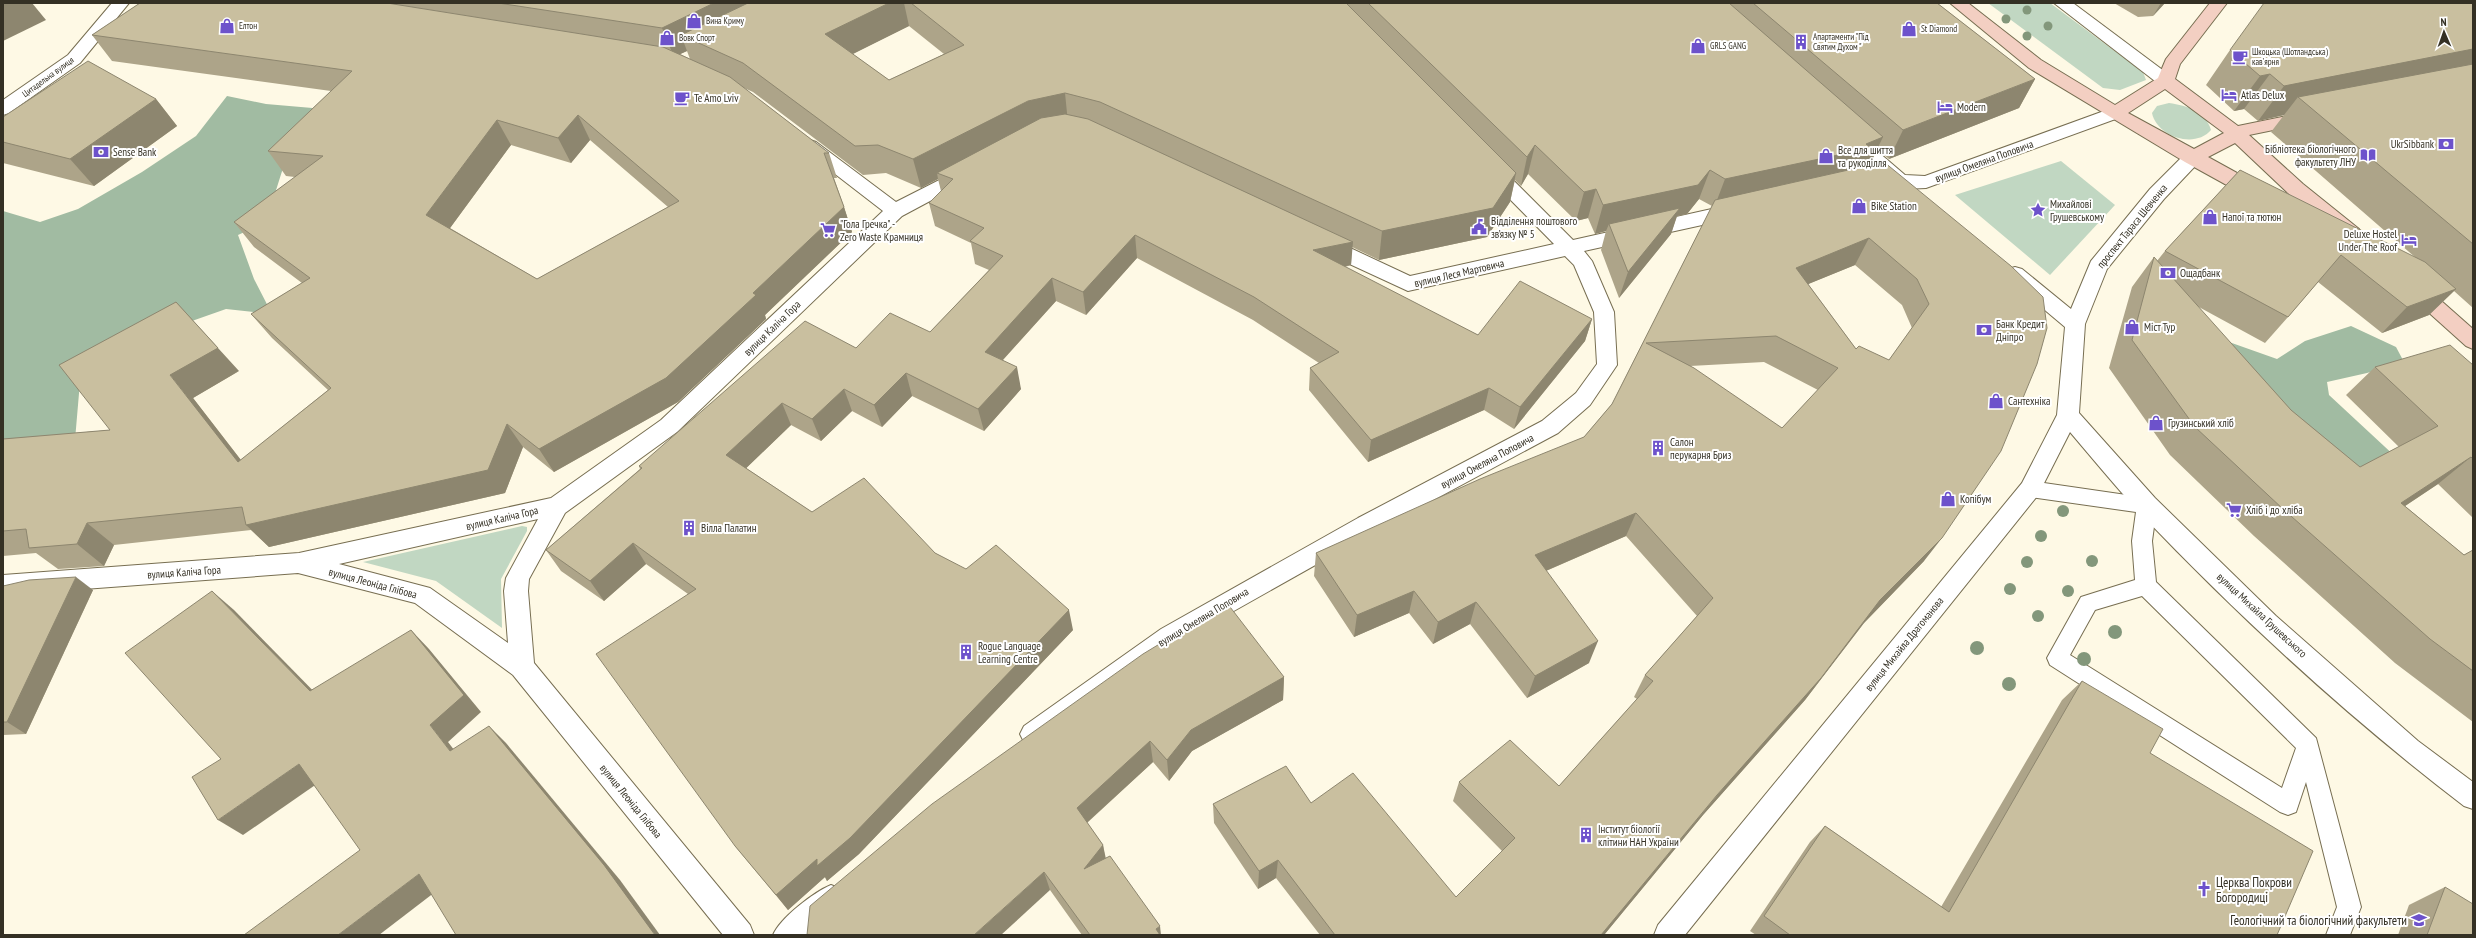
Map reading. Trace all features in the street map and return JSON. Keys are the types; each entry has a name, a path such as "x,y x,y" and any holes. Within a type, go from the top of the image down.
{"street":[{"name":"Цитадельна вулиця","path":"3,109 74,59 121,3"},
{"path":"1958,3 2035,64 2115,114 2192,158 2282,204 2348,230"},
{"path":"2062,3 2237,134 2296,188 2366,245"},
{"path":"2115,114 2166,81 2172,63 2220,3"},
{"name":"вулиця Омеляна Поповича","path":"1856,184 1876,180 1926,182 2115,114"},
{"name":"проспект Тараса Шевченка","path":"2075,324 2098,266 2157,194 2192,158 2245,130 2321,115"},
{"path":"1840,127 1900,181 1925,201"},
{"path":"796,136 894,211 984,164"},
{"name":"вулиця Омеляна Поповича","path":"1018,744 1073,703 1169,636 1352,532 1550,427 1583,399 1607,365 1604,312 1582,261 1480,158"},
{"path":"1570,248 1748,208"},
{"name":"вулиця Каліча Гора","path":"3,585 299,563 557,506 669,426 894,211"},
{"name":"вулиця Леся Мартовича","path":"1309,237 1408,284 1570,248"},
{"path":"1999,261 2075,324"},
{"path":"2401,277 2473,341"},
{"name":"вулиця Михайла Драгоманова","path":"1668,935 2030,489 2068,415 2075,324"},
{"name":"вулиця Михайла Грушевського","path":"2068,415 2147,505 2274,628 2409,749 2473,797"},
{"path":"522,667 516,591 518,578 557,506"},
{"name":"вулиця Леоніда Глібова","path":"299,563 422,595 522,667 740,935"},
{"path":"787,935 848,884"}],"lane":[{"path":"2030,489 2147,505 2142,541 2146,586 2308,745 2349,907 2338,935"},
{"path":"2146,586 2088,603 2057,658 2288,804 2308,745"}],"green space":[{"path":"1988,3 2050,3 2143,72 2146,80 2120,90 2103,88"},
{"path":"227,96 266,104 324,109 289,149 266,222 238,235 254,279 272,314 226,309 155,334 81,370 75,440 3,447 3,211 40,222 78,209 142,172 196,136"},
{"path":"2169,103 2195,110 2205,118 2211,130 2204,136 2196,139 2177,138 2169,134 2155,121 2152,113 2157,106"},
{"path":"2061,161 2115,205 2050,275 1955,195"},
{"path":"2351,326 2396,347 2404,362 2367,373 2327,382 2329,395 2398,459 2334,472 2229,342 2277,359 2305,341"},
{"path":"522,526 527,527 527,531 501,579 502,628 436,581 363,562"}],"building":[{"path":"140,3 387,3 663,47 730,77 829,153 824,153 844,207 753,293 756,295 666,378 539,449 507,424 488,470 246,525 242,507 87,523 77,544 29,548 26,529 3,531 3,439 110,430 59,365 176,302 218,348 170,375 238,462 331,388 251,314 310,278 234,222 323,156 268,151 352,71 92,35","holes":["578,115 679,201 537,279 426,215 497,120 558,138"]},
{"path":"498,3 714,3 662,28"},
{"path":"748,3 889,3 825,34 889,80 964,45 911,3 1346,3 1516,173 1493,208 1382,231 1100,102 1065,93 1028,101 913,159 878,145 855,146 743,63 681,35"},
{"path":"1368,3 1729,3 1883,137 1866,144 1871,148 1725,179 1710,170 1698,185 1603,205 1596,189 1584,192 1535,145 1527,157"},
{"path":"1753,3 1937,3 2035,79 1903,130"},
{"path":"2264,3 2473,3 2473,49 2284,86 2270,74 2260,76 2230,50"},
{"path":"88,61 156,99 70,159 3,142 3,117"},
{"path":"2473,64 2473,244 2298,97"},
{"path":"1065,114 1088,119 1353,242 1313,250 1478,335 1520,281 1592,319 1520,407 1489,388 1371,440 1310,368 1339,352 1254,297 1135,235 1083,292 1052,278 985,352 1017,367 978,409 906,373 874,405 844,389 812,419 782,403 726,455 812,512 864,478 935,553 966,569 996,545 1069,610 850,838 817,866 817,859 776,895 735,846 596,654 696,589 633,543 590,581 546,550 642,468 639,466 805,321 856,348 890,313 930,332 1003,256 970,241 984,228 929,203 953,179 937,173 1041,118"},
{"path":"1884,162 2011,266 2043,297 2047,328 2037,364 2001,451 1942,538 1880,600 1821,678 1717,795 1601,935 1335,935 1278,860 1259,871 1213,804 1286,766 1311,803 1353,773 1456,897 1515,838 1459,782 1510,740 1559,786 1653,681 1645,675 1713,598 1636,513 1535,555 1598,641 1535,676 1476,602 1438,622 1414,591 1357,615 1316,553 1480,479 1584,437 1612,404 1715,200","holes":["1869,238 1917,279 1929,304 1889,360 1859,346 1856,349 1796,268","1776,336 1838,368 1782,428 1694,368 1646,343"]},
{"path":"2240,170 2425,262 2456,289 2407,307 2341,255 2288,317 2165,251"},
{"path":"1680,208 1628,272 1609,224"},
{"path":"2154,257 2291,410 2360,467 2438,426 2375,367 2450,345 2473,365 2473,459 2471,457 2401,503 2464,555 2473,550 2473,671 2430,639 2283,509 2195,427 2132,340"},
{"path":"76,577 7,722 3,722 3,586 29,580"},
{"path":"212,591 310,691 411,630 464,695 430,725 450,751 489,726 604,865 655,935 456,935 419,874 338,935 244,935 360,850 299,764 218,820 192,777 221,759 125,653"},
{"path":"1227,603 1284,677 1191,730 1167,760 1150,741 1077,808 1103,845 1084,869 1110,856 1160,926 1156,929 1160,935 1090,935 1044,872 974,935 807,935 810,906 932,804 1143,654"},
{"path":"2082,681 2163,729 2150,753 2313,851 2277,935 1790,935 1764,916 1825,826 1949,912"},
{"path":"2445,887 2473,904 2473,935 2427,935"}],"place":[{"name":"Вина Криму","path":"694,21"},
{"name":"Елтон","path":"227,26"},
{"name":"St Diamond","path":"1909,29"},
{"name":"Вовк Спорт","path":"667,38"},
{"name":"Апартаменти \"Під Святим Духом \"","path":"1801,42"},
{"name":"GRLS GANG","path":"1698,46"},
{"name":"Шкоцька (Шотландська) кавʼярня","path":"2240,57"},
{"name":"Atlas Delux","path":"2229,95"},
{"name":"Te Amo Lviv","path":"682,98"},
{"name":"Modern","path":"1945,107"},
{"name":"UkrSibbank","path":"2446,144"},
{"name":"Sense Bank","path":"101,152"},
{"name":"Бібліотека біологічного факультету ЛНУ","path":"2368,155"},
{"name":"Все для шиття та рукоділля","path":"1826,156"},
{"name":"Bike Station","path":"1859,206"},
{"name":"Михайлові Грушевському","path":"2038,210"},
{"name":"Напої та тютюн","path":"2210,217"},
{"name":"Відділення поштового зв’язку № 5","path":"1479,227"},
{"name":"\"Гола Гречка\" - Zero Waste Крамниця","path":"828,230"},
{"name":"Deluxe Hostel Under The Roof","path":"2409,240"},
{"name":"Ощадбанк","path":"2168,273"},
{"name":"Мiст Тур","path":"2132,327"},
{"name":"Банк Кредит Дніпро","path":"1984,330"},
{"name":"Сантехніка","path":"1996,401"},
{"name":"Грузинський хліб","path":"2156,423"},
{"name":"Салон перукарня Бриз","path":"1658,448"},
{"name":"Копібум","path":"1948,499"},
{"name":"Хліб і до хліба","path":"2234,510"},
{"name":"Вілла Палатин","path":"689,528"},
{"name":"Rogue Language Learning Centre","path":"966,652"},
{"name":"Інститут біології клітини НАН України","path":"1586,835"},
{"name":"Церква Покрови Богородиці","path":"2204,889"},
{"name":"Геологічний та біологічний факультети","path":"2419,920"}]}
